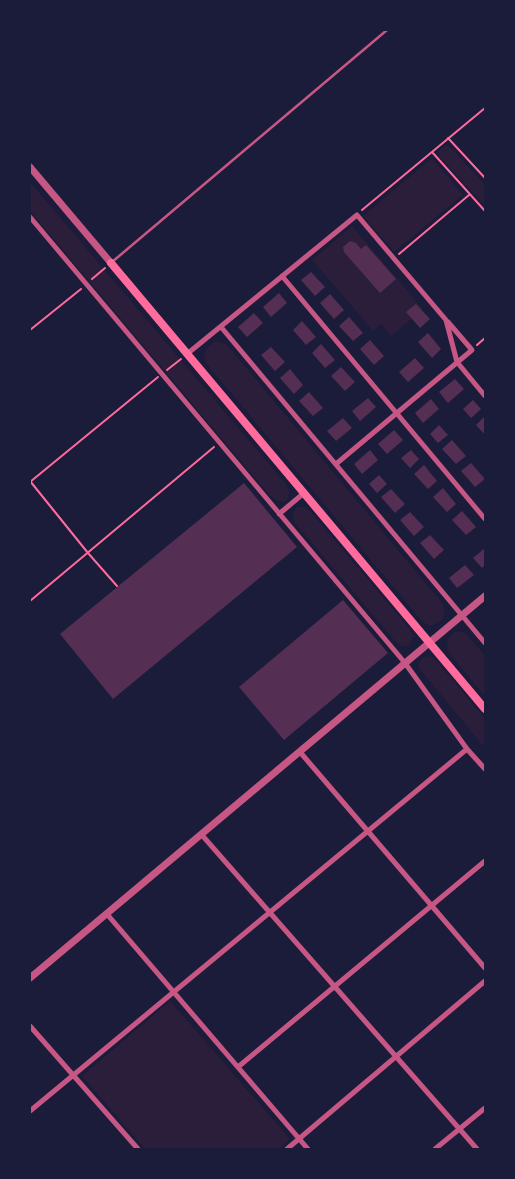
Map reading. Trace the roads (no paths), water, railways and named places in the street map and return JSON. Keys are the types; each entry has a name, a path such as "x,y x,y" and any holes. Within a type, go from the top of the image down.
{"main road":[{"path":"111,263 485,709"}],"street":[{"path":"30,167 111,263"},
{"path":"187,354 357,215 472,350 336,464"},
{"path":"30,217 405,663 467,748 485,769"},
{"path":"282,276 485,519"},
{"path":"446,320 457,362 485,396"},
{"path":"221,327 485,643"},
{"path":"279,514 304,493"},
{"path":"30,978 485,596"},
{"path":"30,1111 467,748"},
{"path":"300,752 485,968"},
{"path":"201,834 477,1149"},
{"path":"238,1068 485,861"},
{"path":"107,914 308,1149"},
{"path":"287,1149 485,981"},
{"path":"30,1026 138,1149"},
{"path":"435,1149 485,1108"}],"lane":[{"path":"111,263 386,30"}]}
